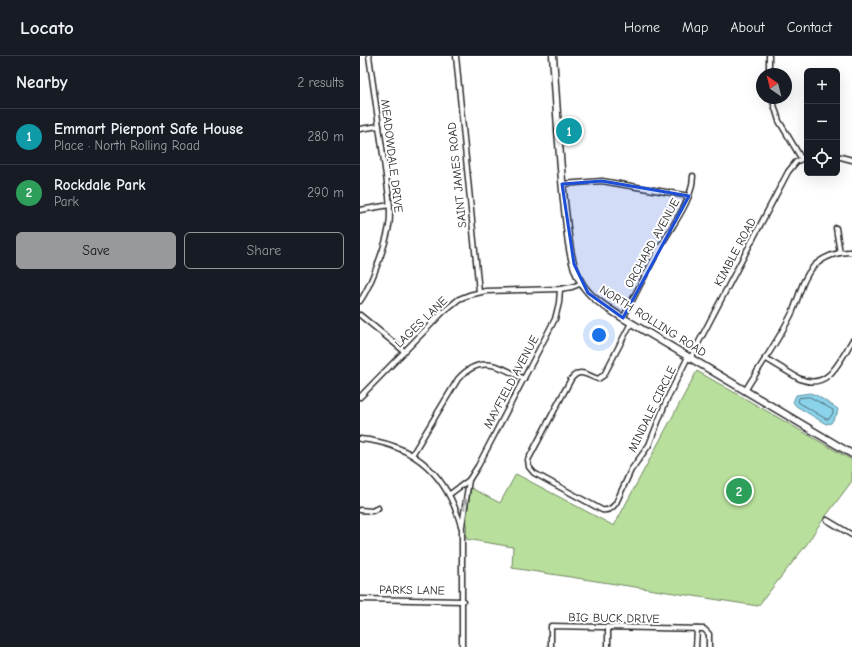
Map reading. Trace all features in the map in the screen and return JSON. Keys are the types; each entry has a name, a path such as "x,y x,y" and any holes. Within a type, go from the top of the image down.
{"main road":[{"name":"NORTH ROLLING ROAD","path":"553,56 562,184 570,249 582,284 588,293 597,302 631,323 852,454"}],"street":[{"name":"MEADOWDALE DRIVE","path":"360,301 372,277 387,236 390,205 369,56"},
{"name":"SAINT JAMES ROAD","path":"456,56 479,292"},
{"path":"769,56 769,68"},
{"path":"774,104 779,121 801,158 804,157"},
{"path":"360,129 379,126"},
{"path":"840,157 852,160"},
{"name":"KIMBLE ROAD","path":"689,358 788,172 801,158"},
{"name":"ORCHARD AVENUE","path":"623,318 689,196 693,185 693,176"},
{"path":"562,184 602,182 689,196"},
{"path":"360,210 390,205"},
{"path":"836,228 840,253"},
{"path":"745,391 790,318 808,274 824,258 840,253 852,252"},
{"name":"LAGES LANE","path":"360,397 453,303 464,297 479,292 560,289 582,284"},
{"name":"MAYFIELD AVENUE","path":"462,647 462,529 469,480 555,319 560,289"},
{"path":"360,315 404,351"},
{"name":"MINDALE CIRCLE","path":"631,323 601,378 598,379 583,373 578,373 571,379 528,460 529,467 534,473 602,510 609,510 616,503 631,470 649,445 667,399 689,358"},
{"path":"765,358 804,381 815,382 822,380 831,374 852,341"},
{"path":"412,455 458,379 469,369 481,365 495,365 524,379"},
{"path":"360,439 389,444 412,455 435,474 450,494"},
{"name":"MAYFIELD AVENUE","path":"462,529 450,494 469,480"},
{"path":"360,510 372,511 378,508"},
{"path":"827,520 852,535"},
{"name":"PARKS LANE","path":"360,599 463,601"},
{"name":"BIG BUCK DRIVE","path":"551,647 551,626 697,629"},
{"path":"608,628 608,647"},
{"path":"696,647 697,629 704,629 708,632 709,647"}],"highlighted area":[{"path":"602,181 689,196 623,318 588,293 574,264 562,184"}],"green space":[{"path":"697,371 852,460 852,481 807,544 758,606 512,568 513,547 466,539 467,513 471,488 500,503 516,474 614,526"}],"water":[{"path":"810,393 816,395 838,409 837,414 831,423 826,424 796,406 793,402 796,395"}],"place":[{"name":"Emmart Pierpont Safe House","path":"569,131"},
{"name":"Rockdale Park","path":"739,491"}]}
